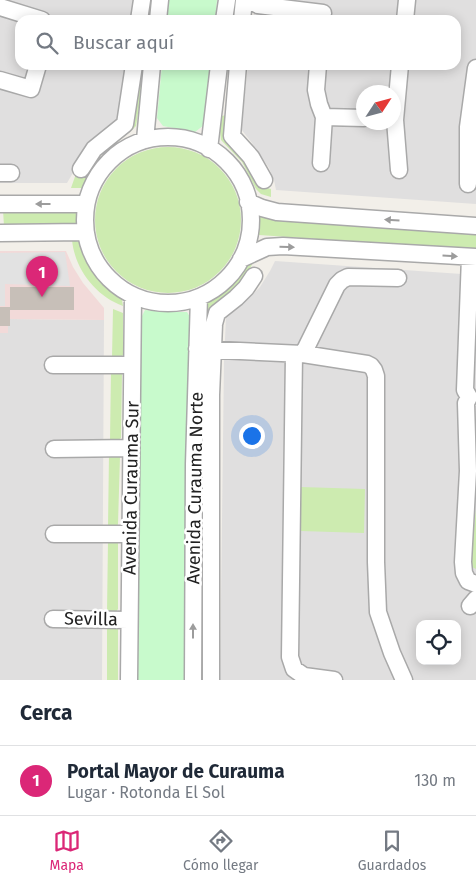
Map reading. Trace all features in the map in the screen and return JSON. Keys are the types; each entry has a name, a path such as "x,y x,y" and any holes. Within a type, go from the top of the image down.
{"street":[{"path":"140,15 142,0"},
{"path":"158,15 160,0"},
{"path":"225,15 227,0"},
{"path":"406,15 407,0"},
{"path":"244,15 250,1 258,5 324,11"},
{"path":"0,7 26,15"},
{"path":"468,184 468,127 474,100 476,68"},
{"path":"30,89 36,70"},
{"path":"81,169 94,148 125,124 133,70"},
{"path":"209,149 218,70"},
{"path":"237,70 232,136 251,157 264,180"},
{"path":"318,70 316,90 324,117 321,162"},
{"path":"398,85 399,70"},
{"path":"145,140 152,71"},
{"path":"0,80 30,89"},
{"path":"0,89 30,89"},
{"path":"214,106 233,109"},
{"path":"324,117 356,118"},
{"path":"395,130 398,170"},
{"path":"180,138 195,142 209,149 223,159 234,171 243,186 248,202 250,231 241,259 233,272 222,283 210,292 199,296 175,303 154,302 133,296 110,280 94,258 85,232 86,204 92,186 101,170 114,157 129,147 145,140 180,138"},
{"path":"248,202 277,212 476,226"},
{"path":"0,204 86,204"},
{"path":"0,232 85,232"},
{"path":"241,259 267,247 283,246 473,257 465,390 472,395 466,403 472,472 464,573 468,581 476,584"},
{"path":"211,680 205,349 217,313 246,288 254,276"},
{"path":"334,680 304,676 294,669 290,657 299,354 337,285 342,280 348,277 398,278"},
{"name":"Avenida Curauma Sur","path":"128,680 133,296"},
{"name":"Avenida Curauma Norte","path":"193,676 194,464 205,349 199,296"},
{"path":"205,349 299,354 372,366 376,376 376,562 378,612 392,653 404,680"},
{"path":"53,365 132,365"},
{"path":"54,449 131,448"},
{"path":"54,534 130,534"},
{"name":"Sevilla","path":"53,619 129,620"},
{"path":"193,676 211,650"}],"shaded area":[{"path":"0,0 135,0 134,15 15,15 15,70 127,70 122,122 88,147 67,183 0,183"},
{"path":"256,0 476,0 476,204 276,190 269,168 241,129 247,70 461,70 461,15 254,15"},
{"path":"0,251 66,251 83,283 104,308 104,320 8,319 8,333 0,333"},
{"path":"65,252 70,286 5,284 5,306 0,306 0,253"},
{"path":"275,261 476,275 476,680 220,680 226,317 260,287"},
{"path":"8,319 104,320 102,680 0,680 0,333 8,333"}],"green space":[{"path":"169,0 217,0 216,15 168,15"},
{"path":"162,70 210,70 204,125 195,132 163,126 157,118"},
{"path":"139,80 143,82 136,126 99,157 83,188 71,188 77,171 128,126"},
{"path":"226,115 259,186 271,189 271,197 261,194 256,189 242,162 221,140 222,116"},
{"path":"168,147 182,148 196,153 209,159 220,168 229,179 235,192 240,206 240,234 235,248 229,261 220,272 209,281 196,287 182,292 168,293 154,292 140,287 127,281 116,272 107,261 101,248 96,234 95,220 96,206 101,192 107,179 116,168 127,159 140,153 154,148"},
{"path":"3,210 77,210 78,225 4,226"},
{"path":"260,217 476,234 476,250 259,235"},
{"path":"72,240 82,244 104,280 121,294 123,306 104,296 88,280 77,262"},
{"path":"249,260 253,263 250,268 251,270 235,288 212,307 206,330 205,302 236,277"},
{"path":"113,309 123,313 123,355 120,358 112,357"},
{"path":"145,310 187,312 191,319 186,680 137,680 140,320"},
{"path":"111,371 120,371 122,374 121,438 118,440 110,440"},
{"path":"109,454 120,457 117,527 108,526"},
{"path":"301,487 365,489 364,533 301,531"},
{"path":"476,509 476,569 470,566"},
{"path":"108,540 116,540 118,542 118,609 116,612 107,612"},
{"path":"107,625 118,628 118,680 107,680"}],"building":[{"path":"10,287 74,287 74,310 10,310 10,326 0,326 0,307 10,307"}],"place":[{"name":"Portal Mayor de Curauma","path":"42,297"}]}
